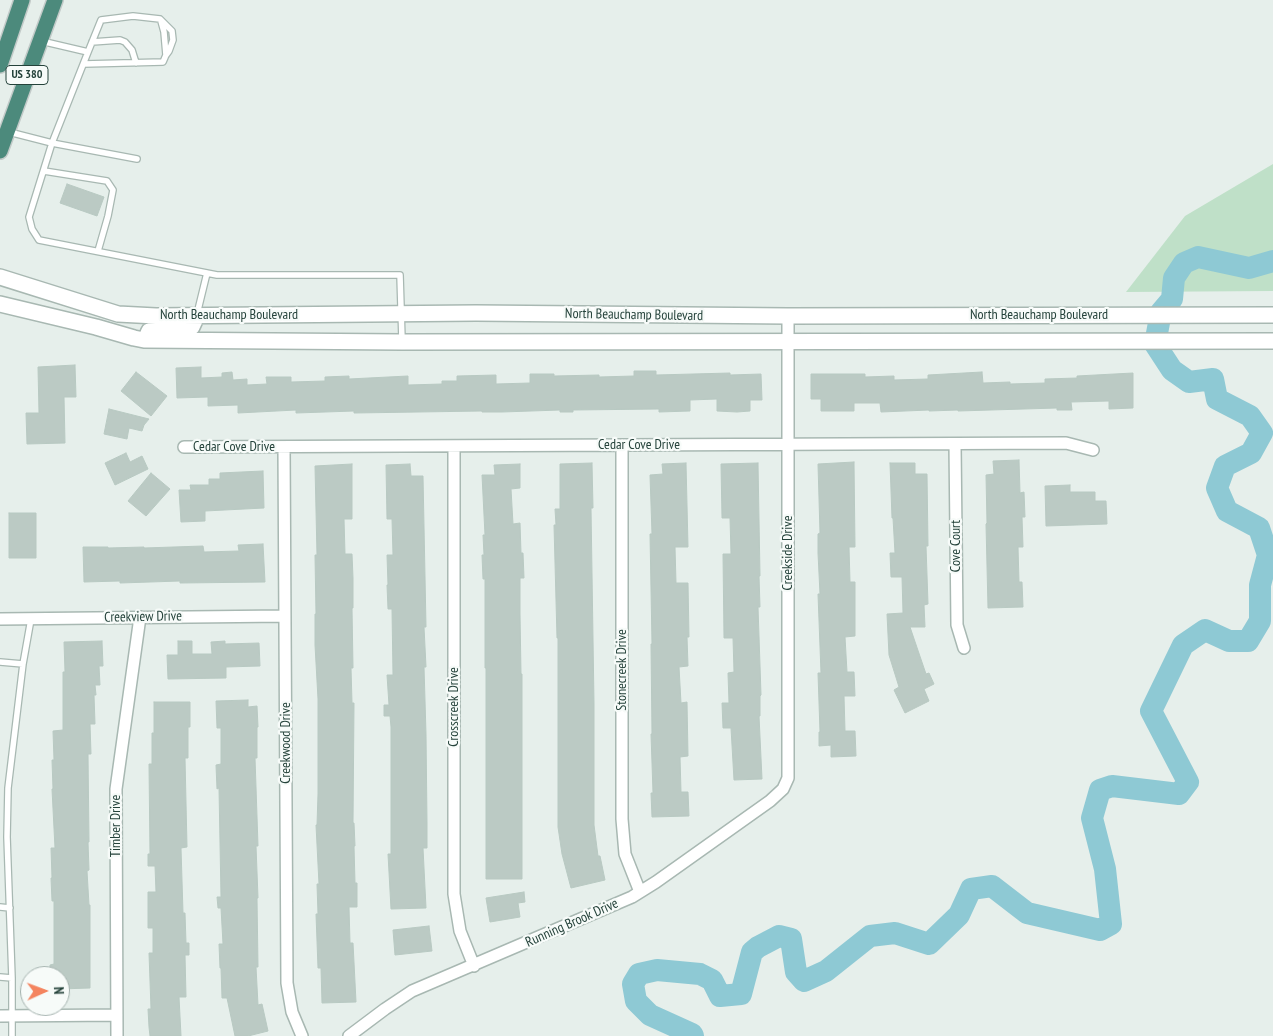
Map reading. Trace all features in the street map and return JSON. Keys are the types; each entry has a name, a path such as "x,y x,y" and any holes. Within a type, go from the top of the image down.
{"highway":[{"name":"US 380","path":"0,65 22,0"},
{"name":"US 380","path":"0,151 54,0"}],"street":[{"name":"North Beauchamp Boulevard","path":"0,277 118,314 156,316 476,313 788,316 1273,315"},
{"name":"North Beauchamp Boulevard","path":"0,304 144,340 402,342 1273,341"},
{"path":"144,340 149,331 192,327 197,316"},
{"name":"Creekside Drive","path":"784,789 788,778 788,316"},
{"name":"Cedar Cove Drive","path":"184,447 1066,443 1093,450"},
{"name":"Cove Court","path":"955,444 957,625 964,648"},
{"name":"Stonecreek Drive","path":"622,445 622,819 625,854 640,892"},
{"name":"Crosscreek Drive","path":"454,446 454,894 460,930 474,966"},
{"name":"Creekwood Drive","path":"284,447 287,983 292,1012 302,1036"},
{"name":"Creekview Drive","path":"0,619 285,616"},
{"name":"Timber Drive","path":"117,1036 116,789 140,617"},
{"name":"Running Brook Drive","path":"349,1036 412,991 632,897 770,801 784,789"},
{"path":"0,1016 117,1015"}],"lane":[{"path":"84,64 164,62 173,40 172,31 160,19 133,16 101,20 52,143 29,217 32,229 39,240 217,274 400,275 402,342"},
{"path":"92,42 120,40 126,42 132,50 136,63"},
{"path":"40,41 88,52"},
{"path":"7,131 52,143 136,159"},
{"path":"44,171 108,181 113,190 98,251"},
{"path":"197,316 207,272"},
{"path":"12,1036 10,908 3,837 23,664 32,619"},
{"path":"0,662 23,664"},
{"path":"0,907 10,908"},
{"path":"0,977 12,978"}],"green space":[{"path":"1273,164 1273,291 1126,292 1185,216"}],"building":[{"path":"67,184 104,197 97,216 60,203"},
{"path":"75,365 76,397 64,397 65,443 27,444 26,413 39,413 38,367"},
{"path":"201,367 201,378 222,377 222,373 232,372 233,380 247,379 247,385 267,384 266,377 291,377 291,382 325,381 325,377 349,376 349,379 408,376 408,385 442,384 442,381 457,381 457,376 496,375 496,384 530,383 530,374 554,374 554,376 599,375 599,377 634,376 634,371 656,371 656,375 761,374 762,400 750,400 750,411 737,412 717,411 717,399 690,400 690,411 659,412 659,409 573,410 573,412 560,412 560,410 354,413 354,411 296,413 296,410 238,413 238,405 208,406 208,397 177,398 176,368"},
{"path":"136,372 167,396 151,416 121,391"},
{"path":"982,372 983,383 1010,382 1010,384 1045,383 1045,379 1133,373 1133,408 1109,409 1109,401 1071,402 1072,410 1057,410 1057,408 881,412 880,403 854,403 854,411 821,411 821,399 811,399 811,374 865,374 865,377 894,376 894,380 928,379 928,375"},
{"path":"109,409 149,419 142,431 129,428 127,439 104,434"},
{"path":"126,453 130,462 142,456 148,469 115,485 105,463"},
{"path":"1019,460 1020,493 1024,492 1025,517 1022,517 1023,547 1018,547 1019,582 1022,582 1023,607 988,608 986,475 994,474 993,461"},
{"path":"854,462 855,547 849,547 850,582 855,582 855,636 845,637 847,672 854,672 855,696 844,696 845,731 855,731 856,756 831,757 831,745 819,746 818,673 821,673 818,594 820,594 818,534 820,533 818,464"},
{"path":"592,463 594,825 598,856 600,856 605,880 571,888 562,854 558,827 558,638 554,525 556,525 555,509 560,509 560,464"},
{"path":"686,463 688,547 675,547 676,583 688,583 688,666 679,667 681,703 687,702 688,756 680,757 681,792 688,792 689,816 652,817 650,534 652,534 650,475 663,474 662,464"},
{"path":"758,463 760,607 758,607 761,695 759,716 762,779 734,780 731,728 723,728 722,703 729,703 728,673 734,672 733,638 724,638 723,554 731,554 730,518 722,518 721,464"},
{"path":"890,463 915,463 915,474 927,474 928,546 926,546 928,604 924,605 925,627 910,627 926,674 929,673 934,684 924,689 929,701 905,713 894,690 899,687 889,655 887,614 903,613 902,577 891,577 890,553 895,553"},
{"path":"352,464 352,519 344,519 345,554 352,554 353,578 353,668 351,668 352,703 354,703 353,823 357,907 349,907 350,943 353,943 356,1002 322,1003 321,968 318,968 316,914 318,914 317,884 319,884 316,825 318,794 318,699 315,645 315,555 317,555 315,466"},
{"path":"410,464 411,476 423,476 427,848 423,848 426,908 391,909 388,854 391,854 391,727 390,716 384,716 384,705 389,705 387,675 393,675 392,609 388,609 387,555 393,555 392,519 387,519 386,465"},
{"path":"520,464 520,488 511,489 513,524 520,523 524,578 520,578 522,879 486,879 485,579 483,579 482,555 484,555 483,535 485,535 482,475 495,475 494,465"},
{"path":"263,471 264,508 205,511 205,521 181,522 179,490 191,490 190,485 209,485 209,479 220,479 220,473"},
{"path":"151,473 170,489 146,516 128,501"},
{"path":"1070,485 1070,492 1095,492 1095,501 1106,501 1107,524 1046,526 1045,486"},
{"path":"9,513 36,513 36,558 9,558"},
{"path":"263,544 265,582 84,582 83,547 144,548 203,546 204,552 239,551 238,545"},
{"path":"102,641 103,666 99,666 100,685 95,685 95,724 90,724 91,754 88,754 89,870 87,871 90,905 90,988 70,989 70,966 50,966 54,964 54,901 52,901 51,878 51,848 55,848 52,789 53,731 63,730 64,642"},
{"path":"178,641 192,641 192,654 212,654 211,642 225,641 225,644 259,643 260,666 226,667 226,678 168,679 167,655 178,655"},
{"path":"248,700 248,707 257,706 257,758 255,758 258,846 256,846 258,967 256,967 258,1005 262,1004 268,1031 248,1036 235,1036 227,998 222,998 220,968 219,944 223,944 221,908 218,908 217,897 221,897 219,788 217,789 216,765 221,764 221,728 217,728 216,701"},
{"path":"154,702 190,702 188,758 185,758 187,847 181,848 183,913 185,913 186,943 189,943 189,955 185,955 186,997 179,997 181,1036 150,1036 149,1027 148,1009 151,1009 149,953 153,953 153,928 148,928 148,892 156,892 155,866 148,866 148,854 150,854 149,764 152,764"},
{"path":"524,892 525,902 518,903 520,917 490,922 486,898"},
{"path":"429,926 432,951 395,955 393,930"}],"waterway":[{"path":"693,1036 650,1015 636,1001 633,984 639,974 657,970 700,974 712,980 720,996 741,994 752,952 779,936 791,939 796,972 804,981 826,971 870,936 895,933 929,944 959,915 971,889 992,886 1027,913 1100,930 1111,924 1105,869 1092,818 1100,790 1112,786 1179,794 1188,782 1151,711 1183,645 1205,630 1229,641 1248,641 1260,621 1260,585 1268,555 1259,528 1227,511 1217,488 1225,466 1251,453 1262,433 1250,416 1217,399 1213,379 1189,382 1172,370 1155,344 1161,312 1172,299 1174,278 1184,263 1198,257 1249,268 1273,261"}]}
